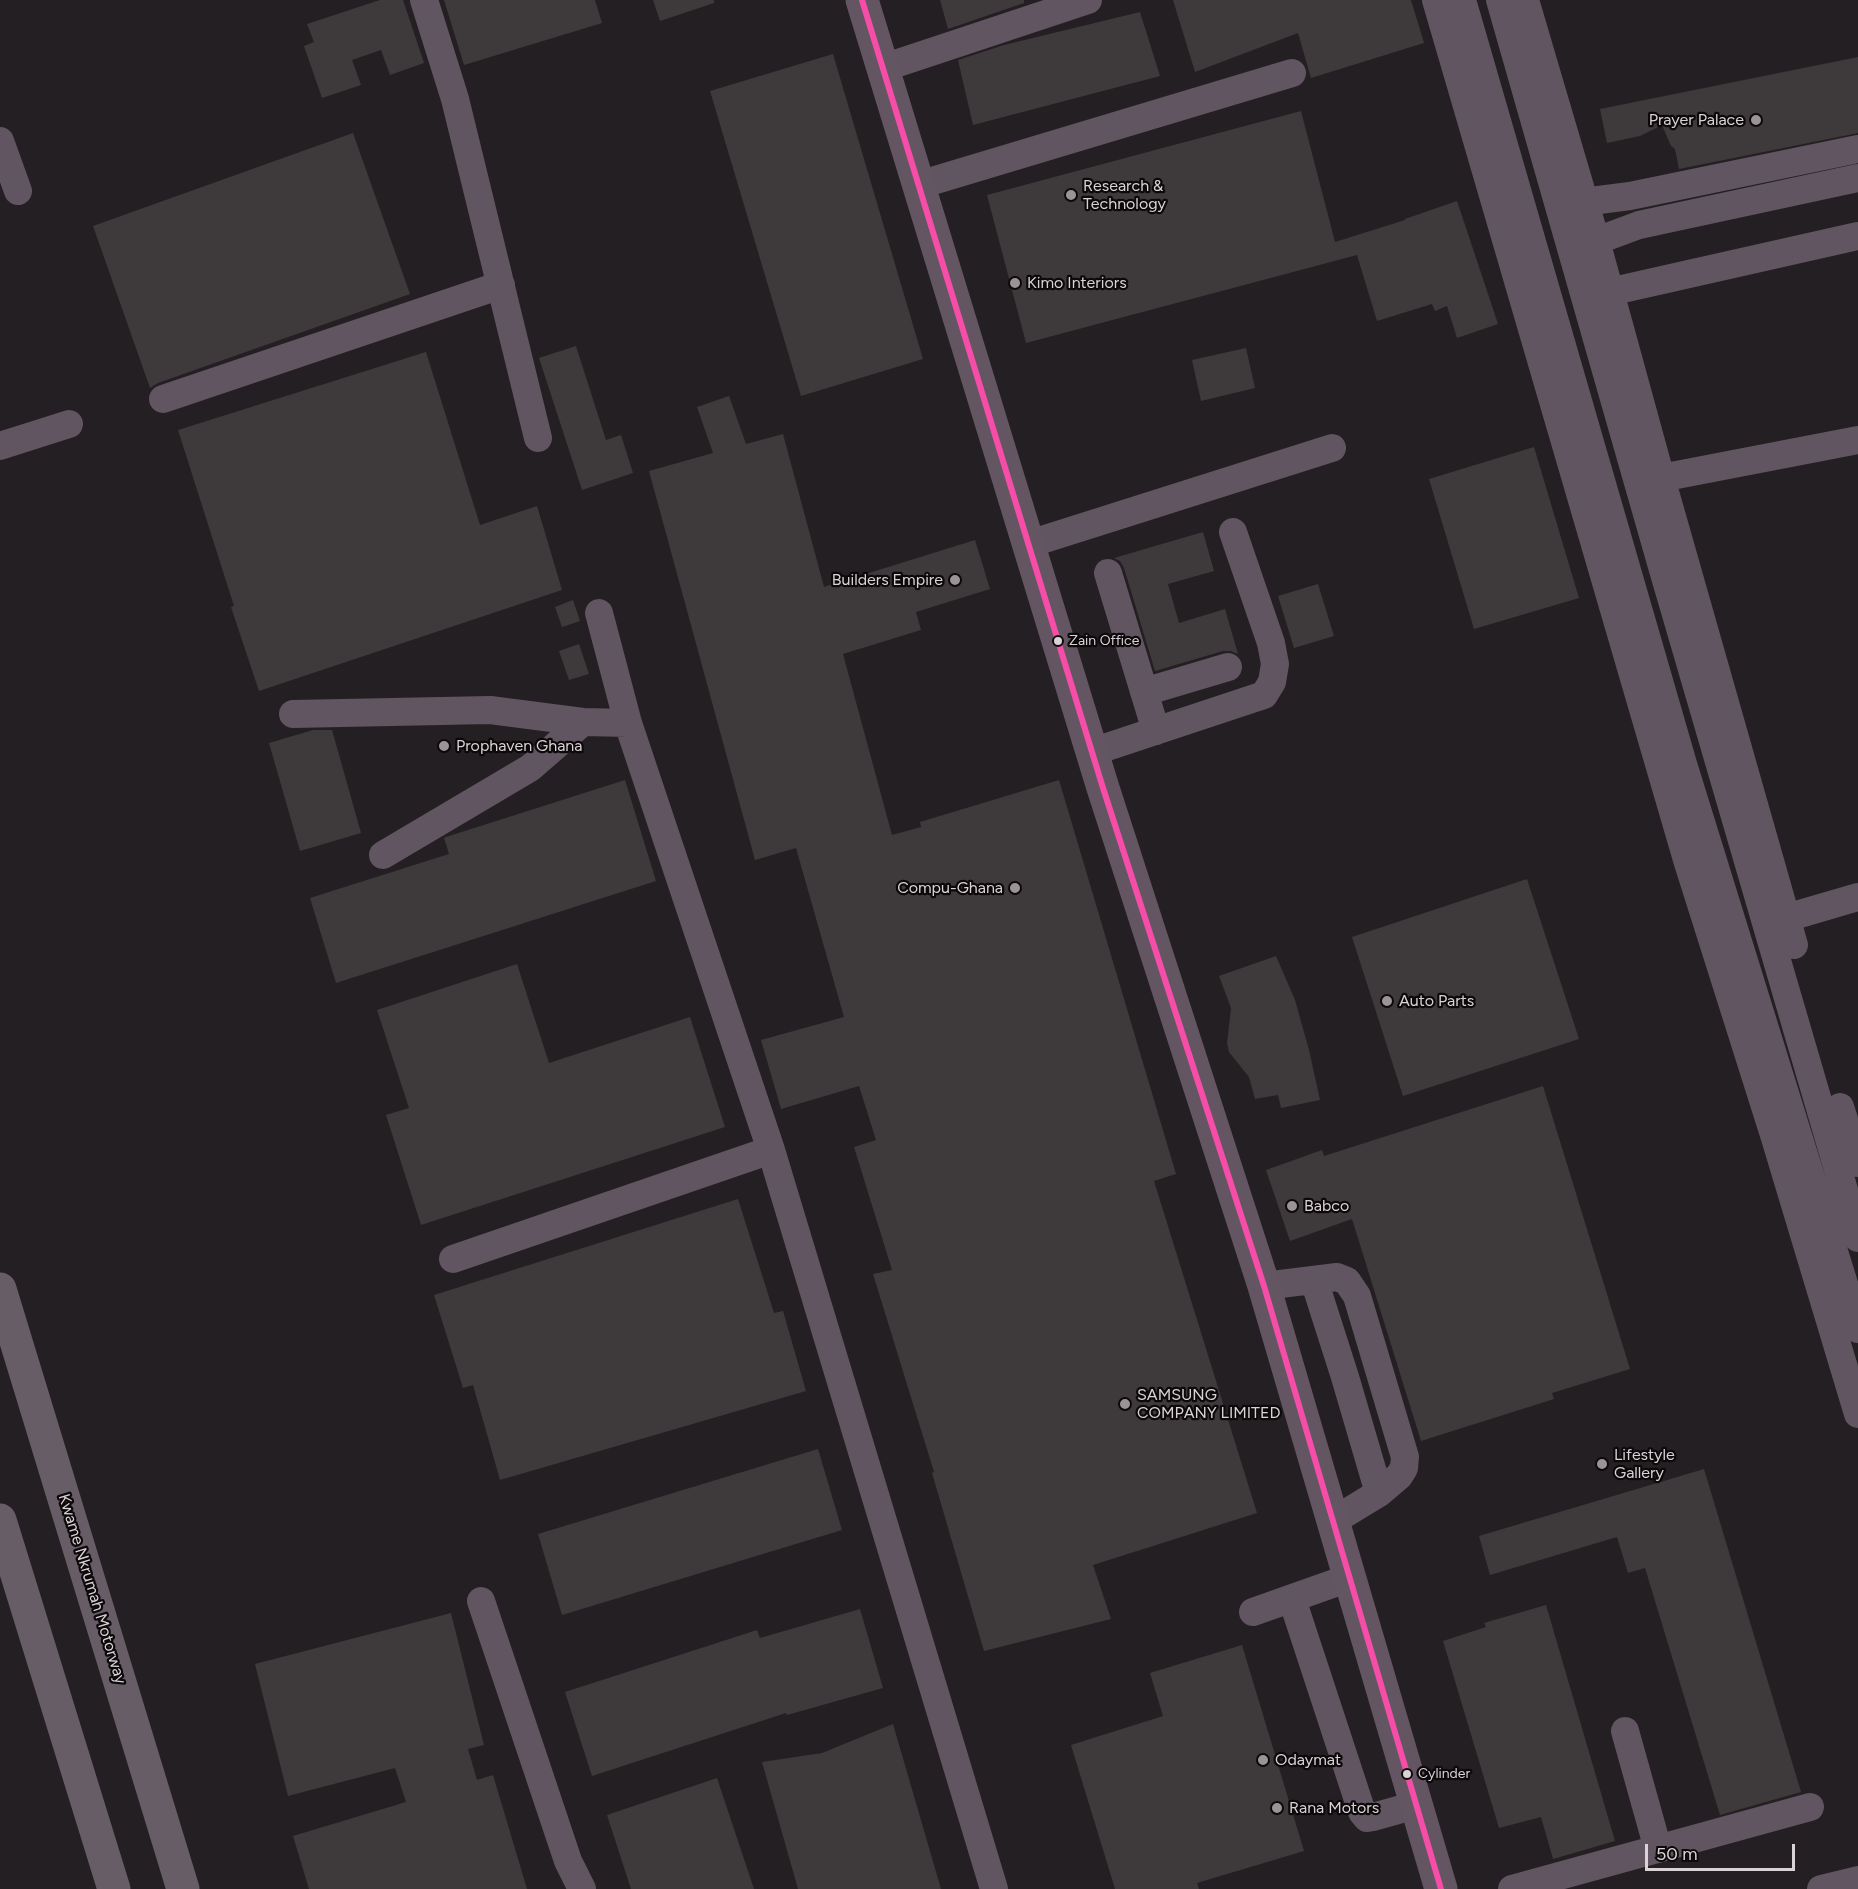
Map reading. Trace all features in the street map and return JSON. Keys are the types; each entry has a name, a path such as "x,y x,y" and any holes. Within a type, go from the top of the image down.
{"highway":[{"name":"Kwame Nkrumah Motorway","path":"0,1289 183,1889"},
{"path":"0,1520 114,1889"}],"main road":[{"path":"862,0 1092,752 1264,1286 1441,1889"}],"street":[{"path":"424,0 454,99 538,438"},
{"path":"883,68 1088,0"},
{"path":"1436,0 1688,863 1775,1138 1858,1414"},
{"path":"1462,0 1683,764 1858,1329"},
{"path":"1500,0 1858,1238"},
{"path":"1525,0 1596,241 1786,918 1850,1111 1858,1162"},
{"path":"919,185 1292,73"},
{"path":"0,141 18,191"},
{"path":"1583,202 1630,196 1858,149"},
{"path":"1596,241 1639,225 1858,178"},
{"path":"1609,292 1858,236"},
{"path":"163,399 501,285"},
{"path":"0,446 69,424"},
{"path":"1661,478 1858,440"},
{"path":"1029,544 1332,448"},
{"path":"1092,752 1264,695 1272,682 1275,664 1271,643 1233,532"},
{"path":"1108,573 1156,731"},
{"path":"599,613 628,723 771,1150 994,1889"},
{"path":"1144,692 1228,667"},
{"path":"293,714 490,710 583,722 628,723"},
{"path":"383,855 530,768 583,722"},
{"path":"1786,918 1858,897"},
{"path":"453,1259 771,1150"},
{"path":"1264,1286 1314,1280 1345,1377 1379,1493 1333,1521"},
{"path":"1253,1612 1349,1578"},
{"path":"1292,1599 1362,1812 1367,1818 1416,1805"},
{"path":"481,1601 568,1861 582,1889"},
{"path":"1625,1731 1658,1849"},
{"path":"1512,1889 1810,1807"},
{"path":"1821,1889 1858,1880"}],"building":[{"path":"380,0 403,0 424,63 390,75 381,50 352,60 361,85 322,98 304,46 314,42 307,24"},
{"path":"444,0 595,0 602,23 464,65"},
{"path":"653,0 714,0 714,3 660,21"},
{"path":"940,0 1024,0 1024,3 948,29"},
{"path":"1173,0 1411,0 1424,43 1311,78 1298,33 1195,72"},
{"path":"1140,12 1160,76 973,125 958,60 1004,45"},
{"path":"833,54 923,359 801,396 710,91"},
{"name":"Prayer Palace","path":"1858,57 1858,133 1679,169 1675,149 1671,146 1662,125 1640,136 1607,143 1600,109"},
{"path":"1301,111 1335,242 1457,201 1498,324 1457,338 1447,306 1435,311 1432,304 1377,321 1357,255 1026,343 987,195"},
{"path":"353,133 410,294 158,383 150,388 93,226"},
{"path":"576,346 606,440 621,435 633,473 582,490 539,358"},
{"path":"1246,348 1255,388 1201,401 1192,360"},
{"path":"426,352 480,525 537,506 562,590 259,691 231,607 234,606 178,430"},
{"path":"729,396 746,444 783,434 824,587 975,540 990,589 916,612 921,630 843,654 892,835 921,827 920,822 1059,780 1176,1174 1154,1181 1257,1513 1093,1565 1111,1619 984,1651 932,1473 934,1472 873,1274 892,1270 854,1147 876,1140 859,1086 781,1109 761,1040 844,1017 796,848 755,860 649,471 713,453 697,407"},
{"path":"1534,447 1579,598 1474,629 1429,479"},
{"path":"1203,532 1214,571 1168,584 1179,623 1225,609 1238,654 1223,651 1155,671 1124,568 1120,561 1114,558"},
{"path":"1318,584 1334,636 1294,648 1278,596"},
{"path":"573,600 580,621 562,627 555,607"},
{"path":"579,644 589,674 569,680 559,651"},
{"path":"313,730 332,730 361,833 300,851 269,743"},
{"path":"625,780 656,881 336,983 310,898 449,854 444,838 446,837"},
{"path":"1527,879 1579,1039 1403,1096 1352,937"},
{"path":"1276,956 1295,1000 1320,1100 1281,1108 1278,1095 1255,1099 1249,1077 1229,1052 1227,1043 1231,1008 1219,976"},
{"path":"517,964 549,1063 690,1017 725,1127 421,1225 386,1115 409,1108 377,1010"},
{"path":"1543,1086 1630,1369 1552,1393 1554,1399 1421,1441 1352,1219 1290,1241 1266,1170 1322,1150 1324,1156"},
{"path":"738,1199 774,1313 783,1311 806,1391 500,1480 473,1385 463,1388 434,1295"},
{"path":"818,1449 842,1530 562,1615 538,1534"},
{"path":"1704,1469 1801,1792 1720,1815 1645,1568 1628,1573 1617,1537 1490,1575 1479,1536"},
{"path":"1546,1605 1615,1841 1553,1859 1541,1817 1499,1828 1443,1641 1486,1627 1484,1623"},
{"path":"860,1609 883,1688 787,1715 786,1713 592,1776 565,1692 757,1630 760,1638"},
{"path":"451,1613 484,1745 468,1749 477,1780 493,1775 527,1889 309,1889 293,1836 406,1802 395,1768 288,1796 255,1664"},
{"path":"1242,1645 1304,1851 1197,1883 1199,1889 1115,1889 1071,1745 1163,1716 1150,1673"},
{"path":"893,1724 941,1889 798,1889 762,1762 822,1753"},
{"path":"717,1778 754,1889 631,1889 607,1815"}],"transit line":[{"path":"862,0 1103,788 1264,1286 1441,1889"}],"place":[{"name":"Prayer Palace","path":"1756,120"},
{"name":"Research & Technology","path":"1071,195"},
{"name":"Kimo Interiors","path":"1015,283"},
{"name":"Builders Empire","path":"955,580"},
{"name":"Zain Office","path":"1058,641"},
{"name":"Prophaven Ghana","path":"444,746"},
{"name":"Compu-Ghana","path":"1015,888"},
{"name":"Auto Parts","path":"1387,1001"},
{"name":"Babco","path":"1292,1206"},
{"name":"SAMSUNG COMPANY LIMITED","path":"1125,1404"},
{"name":"Lifestyle Gallery","path":"1602,1464"},
{"name":"Odaymat","path":"1263,1760"},
{"name":"Cylinder","path":"1407,1774"},
{"name":"Rana Motors","path":"1277,1808"}]}
